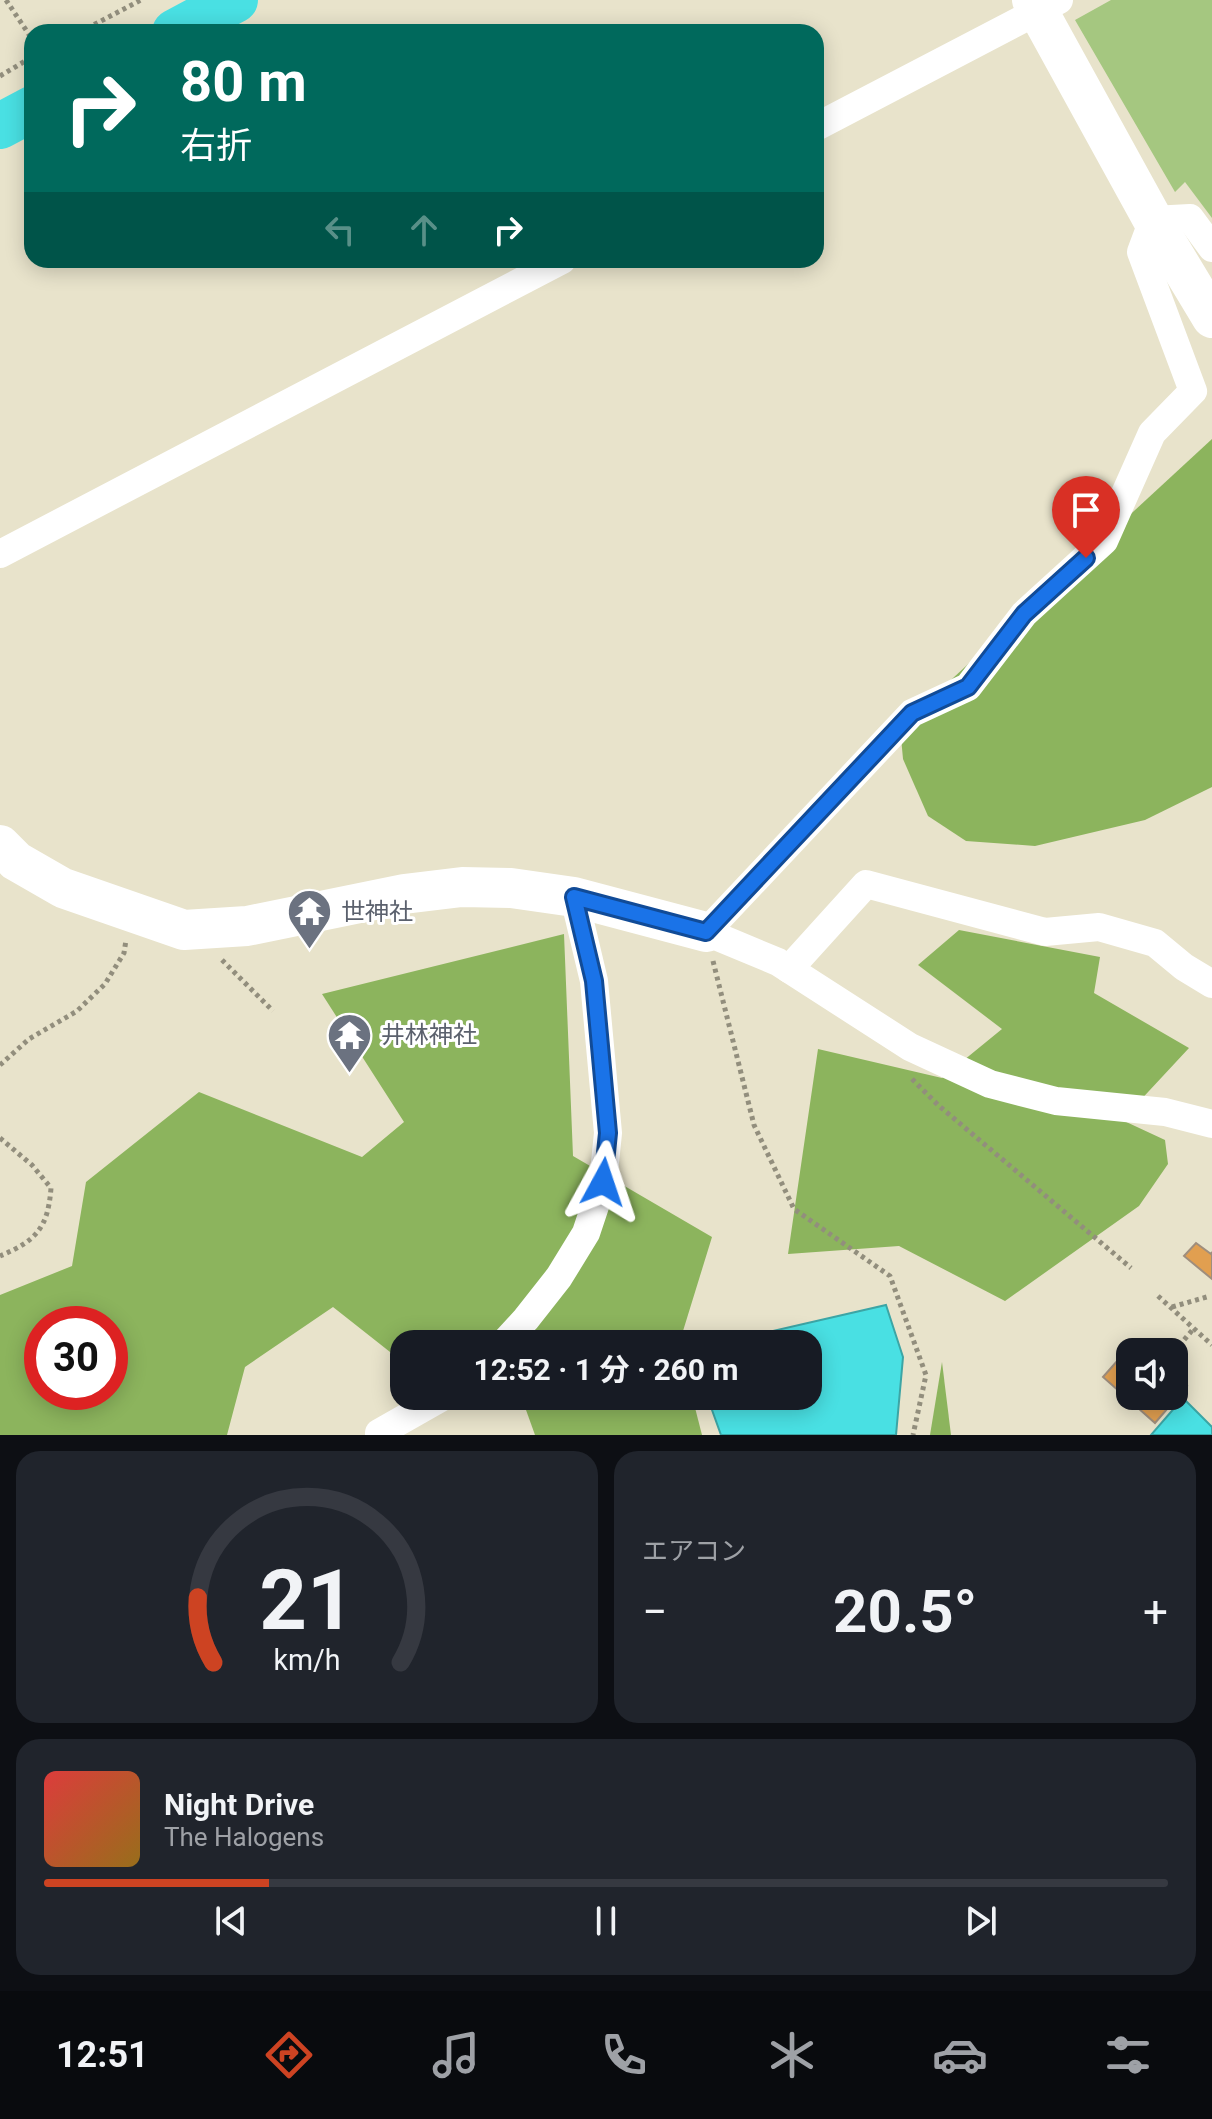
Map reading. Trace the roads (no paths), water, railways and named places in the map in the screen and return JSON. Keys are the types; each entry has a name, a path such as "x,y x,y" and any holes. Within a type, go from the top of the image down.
{"street":[{"path":"824,123 1043,4 1153,220 1212,318"},
{"path":"1153,220 1190,218 1212,248"},
{"path":"706,932 912,713 968,687 1024,614 1104,541 1152,433 1193,391 1141,252 1153,220"},
{"path":"0,554 547,268"},
{"path":"0,845 16,861 63,888 184,930 247,926 404,894 462,887 511,888 574,897 706,932 778,962 910,1047 990,1084 1056,1101 1165,1112 1212,1124"},
{"path":"789,969 866,884 1045,932 1099,927 1155,943 1184,967 1212,984"},
{"path":"516,1330 559,1277 586,1233 603,1182 608,1133 594,981 574,897"},
{"path":"379,1433 419,1410"}],"water":[{"path":"886,1305 903,1357 896,1435 721,1435 712,1410 822,1410 822,1330 777,1330"},
{"path":"1188,1403 1212,1427 1212,1435 1151,1435 1173,1410 1188,1410"}],"waterway":[{"path":"190,24 235,0"},
{"path":"0,126 24,113"}],"place":[{"name":"世神社","path":"310,951"},
{"name":"井林神社","path":"350,1074"}]}
